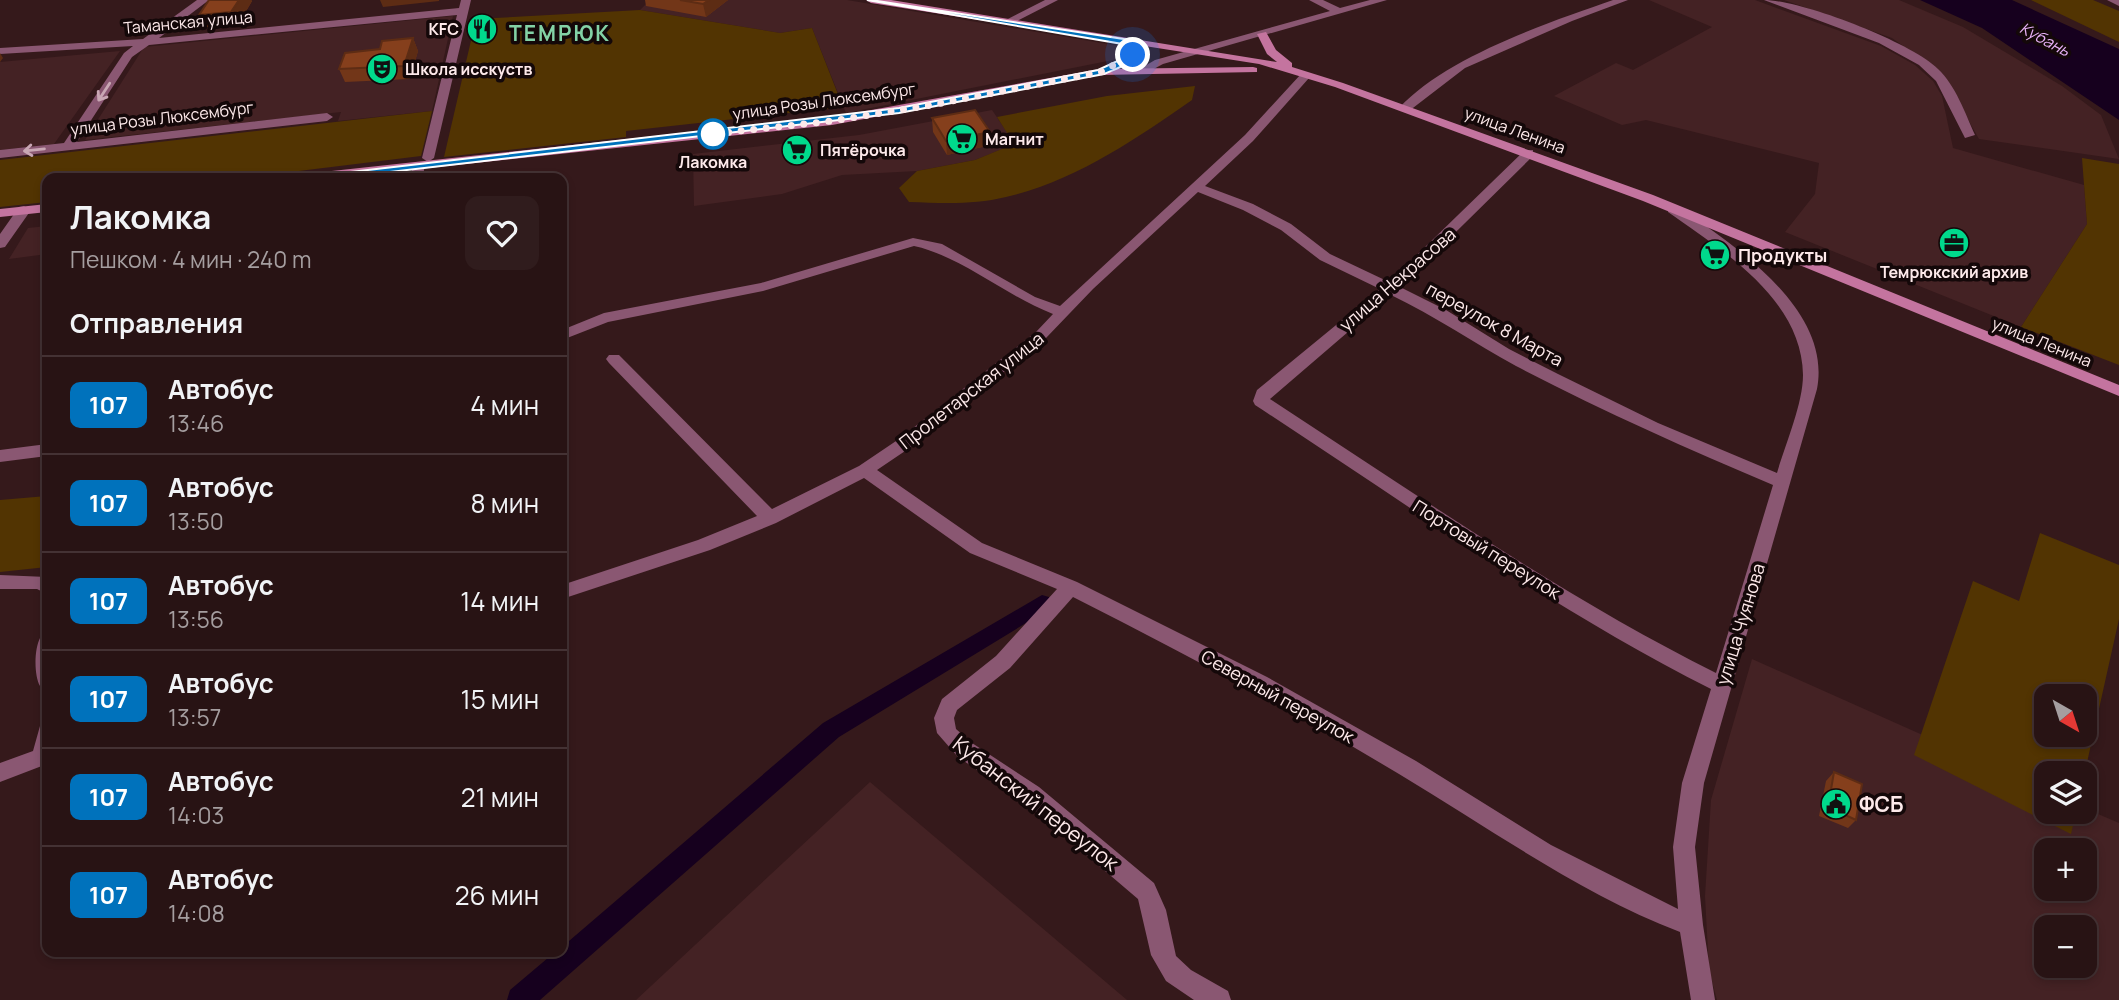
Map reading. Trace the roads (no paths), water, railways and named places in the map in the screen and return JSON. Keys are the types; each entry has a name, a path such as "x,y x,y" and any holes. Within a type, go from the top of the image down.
{"main road":[{"name":"улица Ленина","path":"872,0 1005,23 1130,53 1199,52 1261,61 1405,108 1673,208 1879,295 2119,391"},
{"path":"1262,34 1271,52 1305,76"},
{"path":"1101,72 1130,53"},
{"name":"улица Розы Люксембург","path":"357,173 832,121 1101,72 1240,69 1305,76"},
{"path":"0,213 42,208"}],"street":[{"path":"68,146 128,55 204,0"},
{"path":"1005,23 1053,0"},
{"path":"1314,0 1340,12"},
{"path":"1144,70 1382,0"},
{"path":"1405,108 1461,66 1568,19 1623,0"},
{"path":"1769,0 1871,36 1906,53 1935,72 1969,135"},
{"path":"2112,0 2119,3"},
{"path":"421,167 464,6"},
{"name":"Таманская улица","path":"0,51 145,42 464,6"},
{"name":"Пролетарская улица","path":"567,590 704,545 770,518 865,470 948,411 1041,335 1088,286 1249,138 1305,76"},
{"name":"улица Розы Люксембург","path":"0,154 327,117"},
{"name":"улица Некрасова","path":"1261,401 1263,394 1415,266 1529,153"},
{"name":"переулок 8 Марта","path":"1197,187 1248,207 1286,227 1325,257 1441,313 1504,353 1563,383 1652,427 1782,482"},
{"name":"улица Чуянова","path":"1673,208 1751,268 1776,294 1796,320 1805,344 1811,375 1693,783 1684,847 1691,925 1703,1000"},
{"path":"0,244 24,210"},
{"name":"улица Чуянова","path":"1742,236 1744,253 1751,268"},
{"path":"567,333 604,318 645,308 763,287 913,242 937,247 1020,294 1063,313"},
{"path":"614,359 770,518"},
{"name":"Портовый переулок","path":"1261,401 1552,591 1646,646 1721,685"},
{"path":"0,456 42,451"},
{"name":"Северный переулок","path":"865,470 976,548 1070,587 1259,683 1408,768 1544,852 1657,912 1691,925"},
{"path":"0,582 42,584"},
{"name":"Кубанский переулок","path":"1070,587 1003,662 949,705 944,718 947,733 965,750 1031,794 1146,891 1156,908 1160,949 1168,967 1184,981 1219,1000"},
{"path":"0,774 42,757"}],"water":[{"name":"Кубань","path":"1920,0 2012,0 2119,49 2119,120 1982,28"}],"waterway":[{"path":"520,1000 831,730 1042,603"}],"place":[{"name":"KFC","path":"482,29"},
{"name":"Школа исскуств","path":"382,69"},
{"name":"Лакомка","path":"713,134"},
{"name":"Магнит","path":"962,139"},
{"name":"Пятёрочка","path":"797,150"},
{"name":"Темрюкский архив","path":"1954,243"},
{"name":"Продукты","path":"1715,255"},
{"name":"ФСБ","path":"1836,804"}],"district":[{"name":"ТЕМРЮК","path":"560,33"}]}
